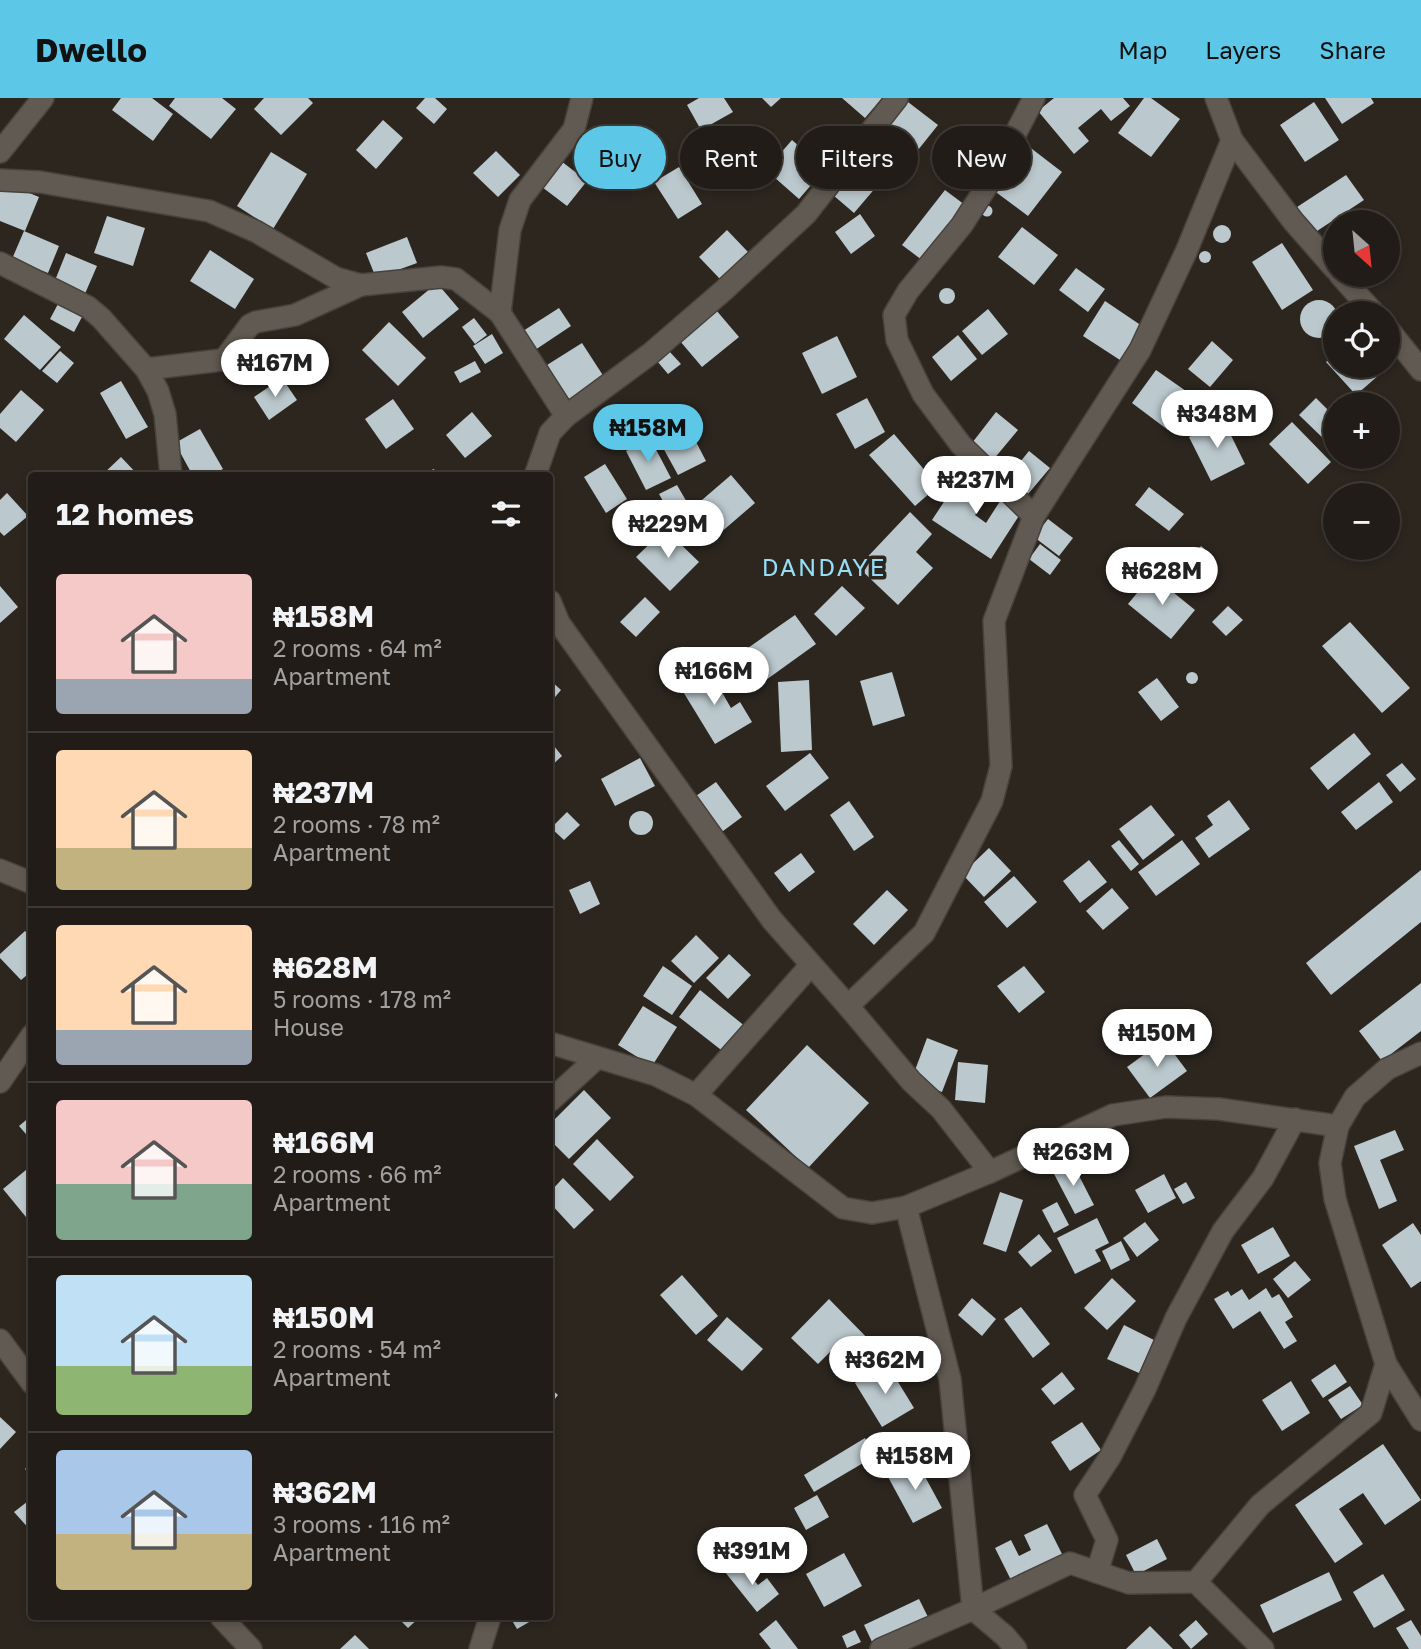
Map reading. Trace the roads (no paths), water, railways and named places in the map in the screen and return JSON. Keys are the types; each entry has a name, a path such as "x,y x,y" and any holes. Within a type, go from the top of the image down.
{"street":[{"path":"0,152 43,98"},
{"path":"500,313 510,230 520,200 574,129 582,98"},
{"path":"536,472 551,433 566,416 650,354 806,214 897,98"},
{"path":"1034,98 994,175 962,225 908,291 894,315 897,340 923,394 961,445 1034,516"},
{"path":"1216,98 1232,140 1293,221 1323,255"},
{"path":"848,1006 924,933 992,801 1001,766 994,621 1034,516 1139,350 1186,252 1232,140"},
{"path":"0,180 40,182 209,211 257,232 336,278 361,285"},
{"path":"1,268 88,307 146,369 158,391 165,414 171,472"},
{"path":"146,369 222,359 228,356 250,325 295,316 361,285 441,277 456,279 500,313 566,416"},
{"path":"1351,287 1363,301"},
{"path":"1400,344 1421,370"},
{"path":"554,627 772,920 911,1081 941,1109 990,1172"},
{"path":"0,870 28,881"},
{"path":"696,1095 811,965"},
{"path":"0,1082 28,1041"},
{"path":"553,1044 656,1075 696,1095 843,1208 872,1213 906,1207 1114,1115 1166,1107 1219,1109 1338,1126"},
{"path":"1421,1053 1387,1069 1355,1097 1338,1126 1330,1163 1335,1199 1386,1364 1421,1420"},
{"path":"553,1098 597,1058"},
{"path":"1097,1572 1107,1540 1085,1495 1110,1457 1145,1389 1176,1318 1223,1231 1263,1178 1295,1119"},
{"path":"906,1207 950,1379 973,1609 1016,1649"},
{"path":"0,1340 28,1377"},
{"path":"1196,1582 1259,1505 1371,1413 1386,1364"},
{"path":"881,1649 1070,1563 1129,1583 1196,1582 1262,1649"},
{"path":"224,1620 251,1649"},
{"path":"480,1649 489,1620"}],"district":[{"name":"DANDAYE","path":"824,566"}]}
